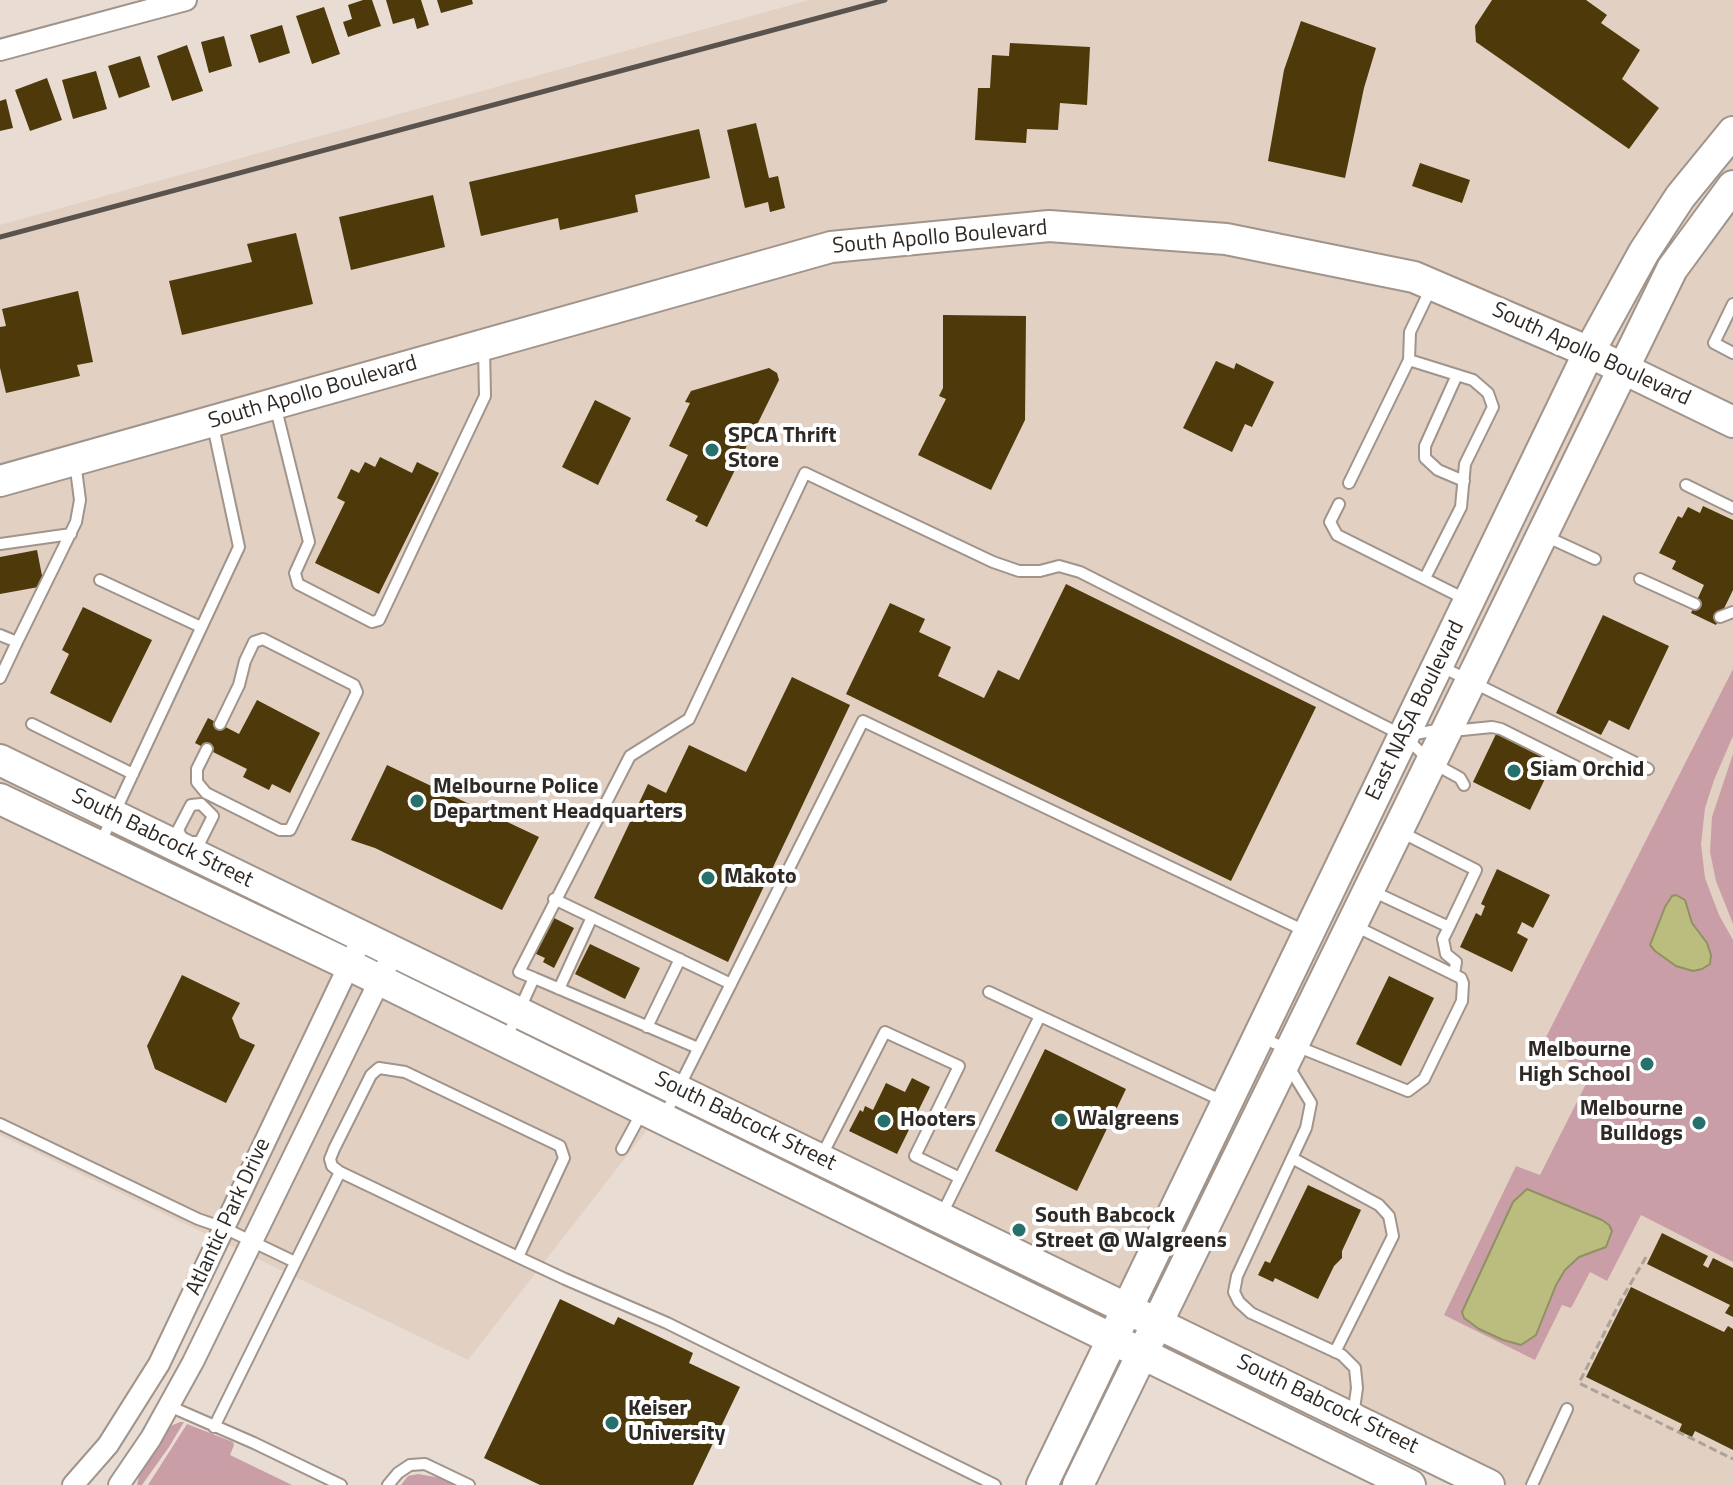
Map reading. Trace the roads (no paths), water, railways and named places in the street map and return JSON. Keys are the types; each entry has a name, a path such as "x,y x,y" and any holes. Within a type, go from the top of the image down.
{"main road":[{"name":"East NASA Boulevard","path":"1128,1309 1589,352 1644,252 1680,197 1730,140"},
{"name":"East NASA Boulevard","path":"1078,1485 1672,269 1717,215 1733,186"},
{"name":"South Apollo Boulevard","path":"0,481 831,247 1049,226 1226,239 1414,277 1589,352 1733,422"},
{"name":"South Babcock Street","path":"0,760 114,816 176,859 349,965 1410,1485"},
{"name":"South Babcock Street","path":"0,799 99,846 176,859 363,936 1489,1485"},
{"path":"1042,1485 1128,1309"}],"street":[{"path":"0,50 186,0"},
{"name":"Atlantic Park Drive","path":"73,1485 108,1445 159,1364 363,936"},
{"name":"Atlantic Park Drive","path":"119,1485 169,1406 394,951"},
{"path":"143,1391 169,1406"}],"lane":[{"path":"1349,483 1409,360 1410,332 1433,284"},
{"path":"1733,304 1728,328 1714,343 1733,353"},
{"path":"275,403 309,542 295,573 298,584 372,622 379,620 485,396 484,344"},
{"path":"1409,360 1473,380 1488,393 1493,407 1465,464 1461,507 1425,578"},
{"path":"1457,375 1425,446 1425,458 1438,470 1464,481"},
{"path":"99,846 239,547 212,421"},
{"path":"0,678 71,534 80,500 75,459"},
{"path":"698,1048 519,972 630,756 689,719 805,473 993,562 1019,571 1040,571 1059,566 1080,572 1404,736 1431,762 1452,772 1464,785"},
{"path":"1686,485 1733,508"},
{"path":"1339,504 1330,522 1337,535 1469,601"},
{"path":"0,544 71,534"},
{"path":"1542,534 1595,559"},
{"path":"1640,579 1695,604"},
{"path":"100,580 201,627"},
{"path":"1720,617 1733,612"},
{"path":"0,635 17,642"},
{"path":"176,859 178,830 191,805 204,799 280,830 290,830 357,692 354,685 263,639 254,642 239,685 220,724"},
{"path":"1438,666 1648,769"},
{"path":"622,1149 678,1090 863,721 1309,933"},
{"path":"32,724 133,774"},
{"path":"1404,736 1447,728 1501,729 1577,767"},
{"path":"176,859 200,842 213,816 197,782 197,769 207,749"},
{"path":"1397,830 1476,870 1443,939 1446,954 1456,962 1454,974"},
{"path":"1368,889 1449,927"},
{"path":"554,899 731,984"},
{"path":"559,989 592,917"},
{"path":"1259,1036 1289,1050 1306,1050 1408,1091 1424,1079 1462,1001 1461,978 1352,924"},
{"path":"647,1027 680,959"},
{"path":"505,1041 534,978"},
{"path":"989,992 1227,1103"},
{"path":"940,1217 1040,1016"},
{"path":"820,1159 885,1032 959,1066 915,1156 960,1178"},
{"path":"1289,1050 1292,1072 1311,1103 1306,1128 1237,1276 1234,1292 1239,1302 1251,1313 1342,1355 1355,1368 1357,1388 1353,1417"},
{"path":"518,1257 564,1158 560,1146 405,1072 379,1068 371,1075 330,1159 332,1166 340,1172 518,1257 615,1302 667,1323 995,1485"},
{"path":"0,1124 295,1262"},
{"path":"1292,1158 1379,1205 1389,1216 1393,1236 1335,1352"},
{"path":"214,1427 340,1172"},
{"path":"169,1406 341,1485"},
{"path":"1532,1485 1567,1409"},
{"path":"388,1485 410,1465 425,1464 469,1485"}],"railway":[{"path":"0,237 885,0"}],"place":[{"name":"SPCA Thrift Store","path":"712,450"},
{"name":"Siam Orchid","path":"1514,771"},
{"name":"Melbourne Police Department Headquarters","path":"417,801"},
{"name":"Makoto","path":"708,878"},
{"name":"Melbourne High School","path":"1647,1064"},
{"name":"Walgreens","path":"1061,1120"},
{"name":"Hooters","path":"884,1121"},
{"name":"Melbourne Bulldogs","path":"1699,1123"},
{"name":"South Babcock Street @ Walgreens","path":"1019,1230"},
{"name":"Keiser University","path":"612,1423"}]}
